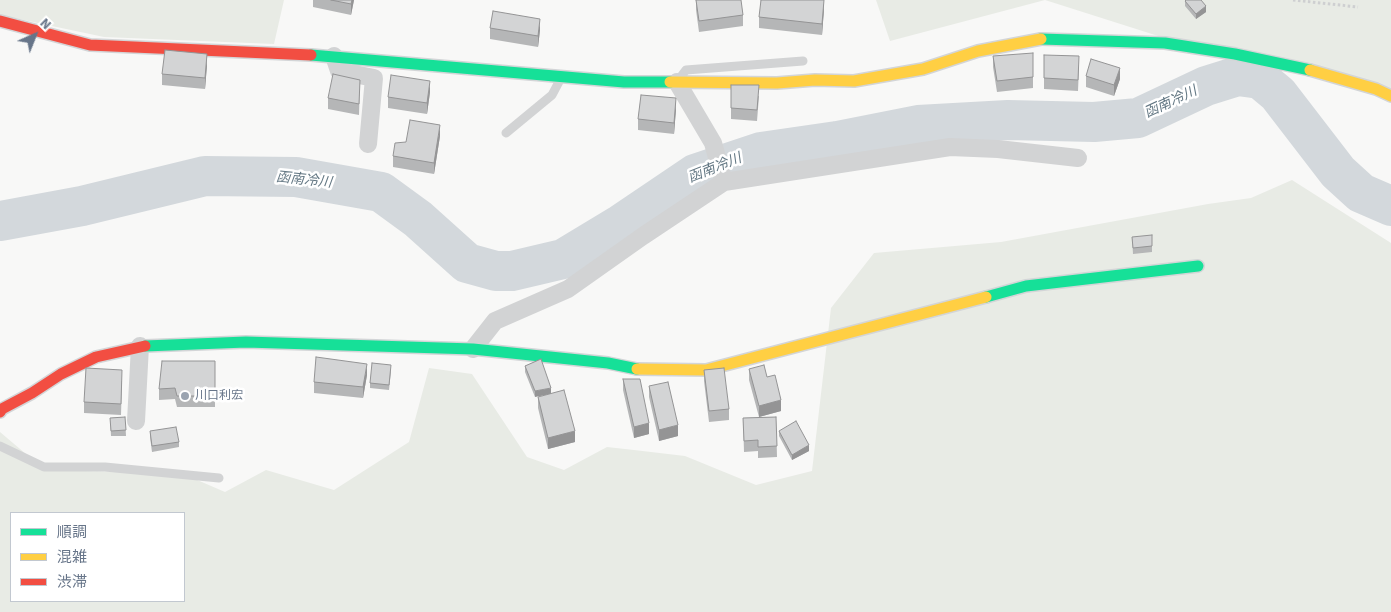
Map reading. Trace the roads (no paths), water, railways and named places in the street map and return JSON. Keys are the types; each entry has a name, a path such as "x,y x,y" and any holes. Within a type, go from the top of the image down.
{"street":[{"path":"0,21 90,45 334,56 624,82 777,84 815,80 854,81 923,69 978,51 1044,38 1165,43 1235,54 1320,72 1376,89 1391,96"},
{"path":"334,56 339,71 374,78 368,144"},
{"path":"677,82 713,144 724,182"},
{"path":"473,350 495,321 568,288 724,182 950,147 998,149 1078,158"},
{"path":"3,403 32,393 61,374 96,358 140,346 246,342 473,350 608,363 642,370 706,370 1026,286 1198,266"},
{"path":"136,421 140,346"}],"lane":[{"path":"677,82 686,70 803,61"},
{"path":"506,133 552,95 562,76"},
{"path":"0,446 44,468 105,467 219,478"}],"waterway":[{"name":"函南冷川","path":"0,221 82,206 205,176 296,177 381,192 418,219 467,263 496,271 512,271 563,259 621,224 695,174 761,152 837,141 918,125 1008,120 1094,122 1138,118 1206,86 1238,76 1260,79 1278,94 1338,172 1361,193 1391,206"}],"place":[{"name":"川口利宏","path":"185,396"}]}
